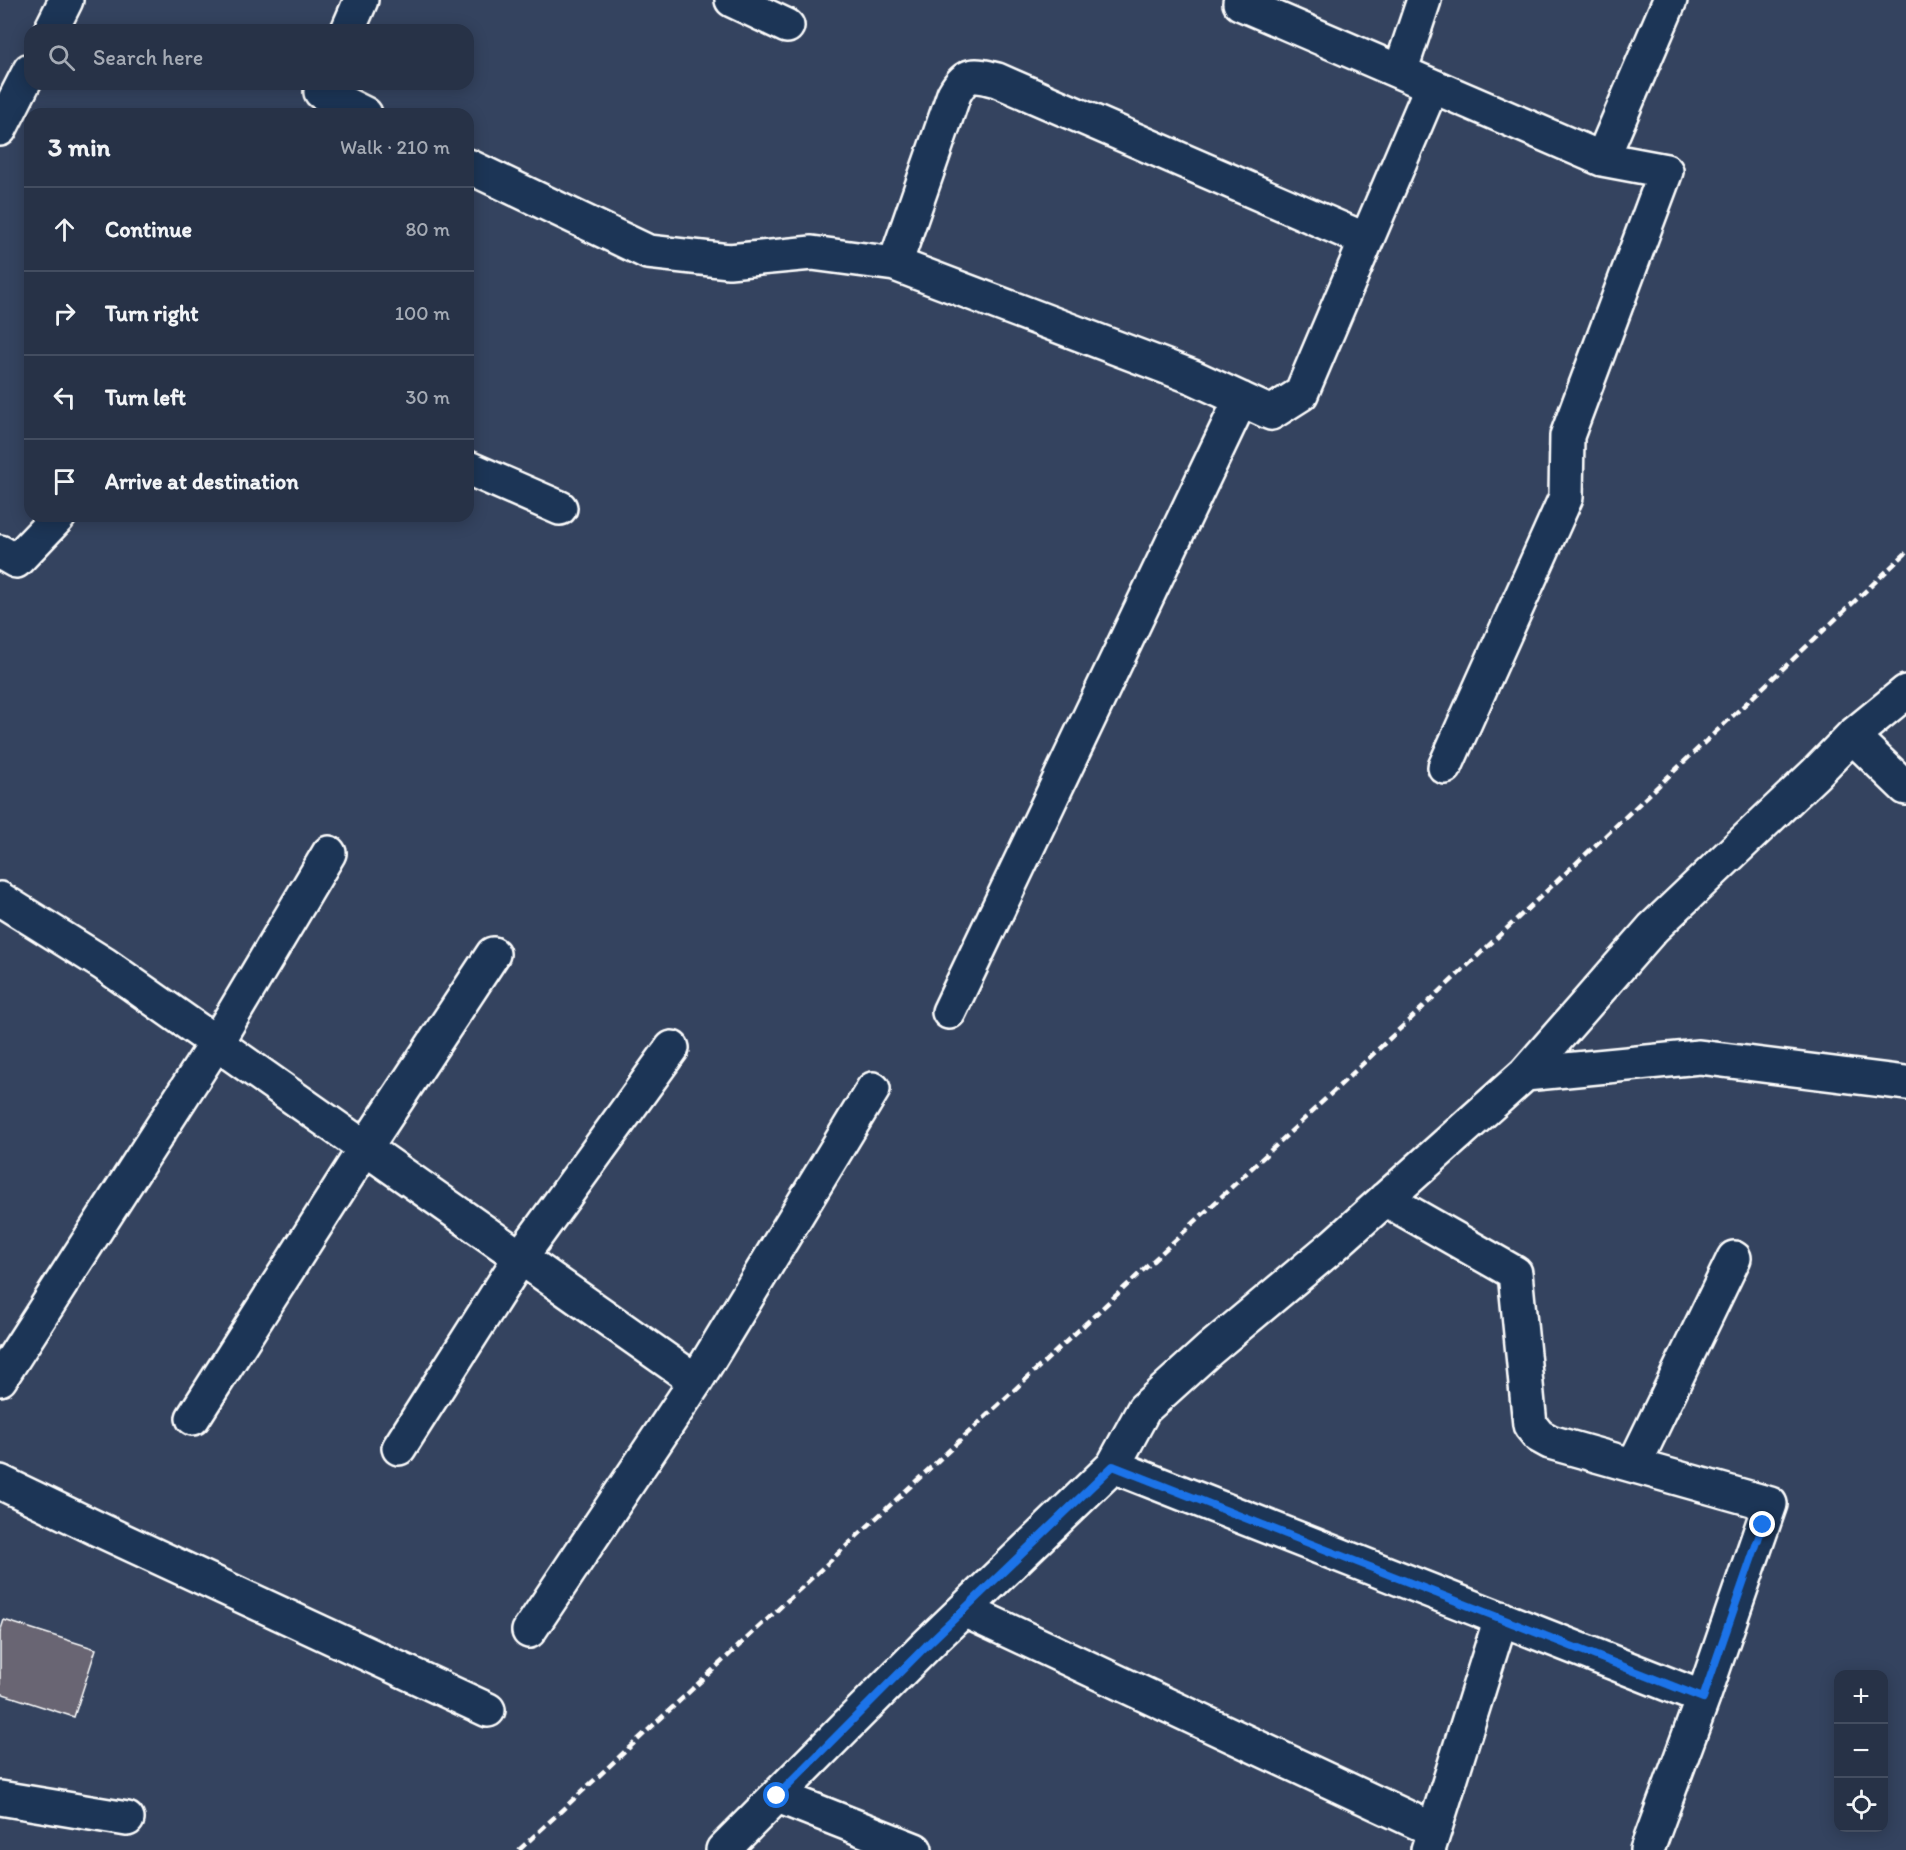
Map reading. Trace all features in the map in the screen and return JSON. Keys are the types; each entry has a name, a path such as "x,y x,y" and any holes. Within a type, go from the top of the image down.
{"street":[{"path":"54,24 66,0"},
{"path":"351,24 361,0"},
{"path":"732,0 787,26"},
{"path":"1400,72 1424,0"},
{"path":"1602,159 1670,0"},
{"path":"1238,1 1602,159 1666,171 1567,436 1566,497 1445,767"},
{"path":"895,264 954,94 960,82 971,76 997,80 1366,240"},
{"path":"0,129 24,82"},
{"path":"474,168 648,252 729,261 812,253 895,264 1193,377 1271,413 1302,394 1432,86"},
{"path":"319,97 349,108"},
{"path":"949,1012 1241,399"},
{"path":"474,471 560,508"},
{"path":"0,552 16,561 52,522"},
{"path":"723,1850 964,1610 1113,1466 1144,1409 1525,1074 1653,928 1852,736 1906,692"},
{"path":"1852,736 1906,788"},
{"path":"0,1379 216,1043 329,853"},
{"path":"0,899 104,964 696,1381"},
{"path":"193,1418 365,1148 493,954"},
{"path":"399,1448 520,1258 672,1048"},
{"path":"1525,1074 1699,1058 1906,1083"},
{"path":"529,1631 696,1381 873,1089"},
{"path":"1385,1199 1515,1273 1530,1425 1539,1436 1550,1442 1770,1504 1703,1698 1647,1850"},
{"path":"1634,1465 1734,1258"},
{"path":"1113,1466 1703,1698"},
{"path":"0,1482 488,1710"},
{"path":"964,1610 1431,1840 1501,1618"},
{"path":"777,1796 915,1850"},
{"path":"0,1798 127,1819"}],"building":[{"path":"4,1620 96,1649 74,1717 0,1693 0,1632"}],"railway":[{"path":"519,1850 1153,1261 1906,553"}],"route":[{"path":"777,1796 926,1646 1113,1466 1703,1698 1763,1525"}]}
